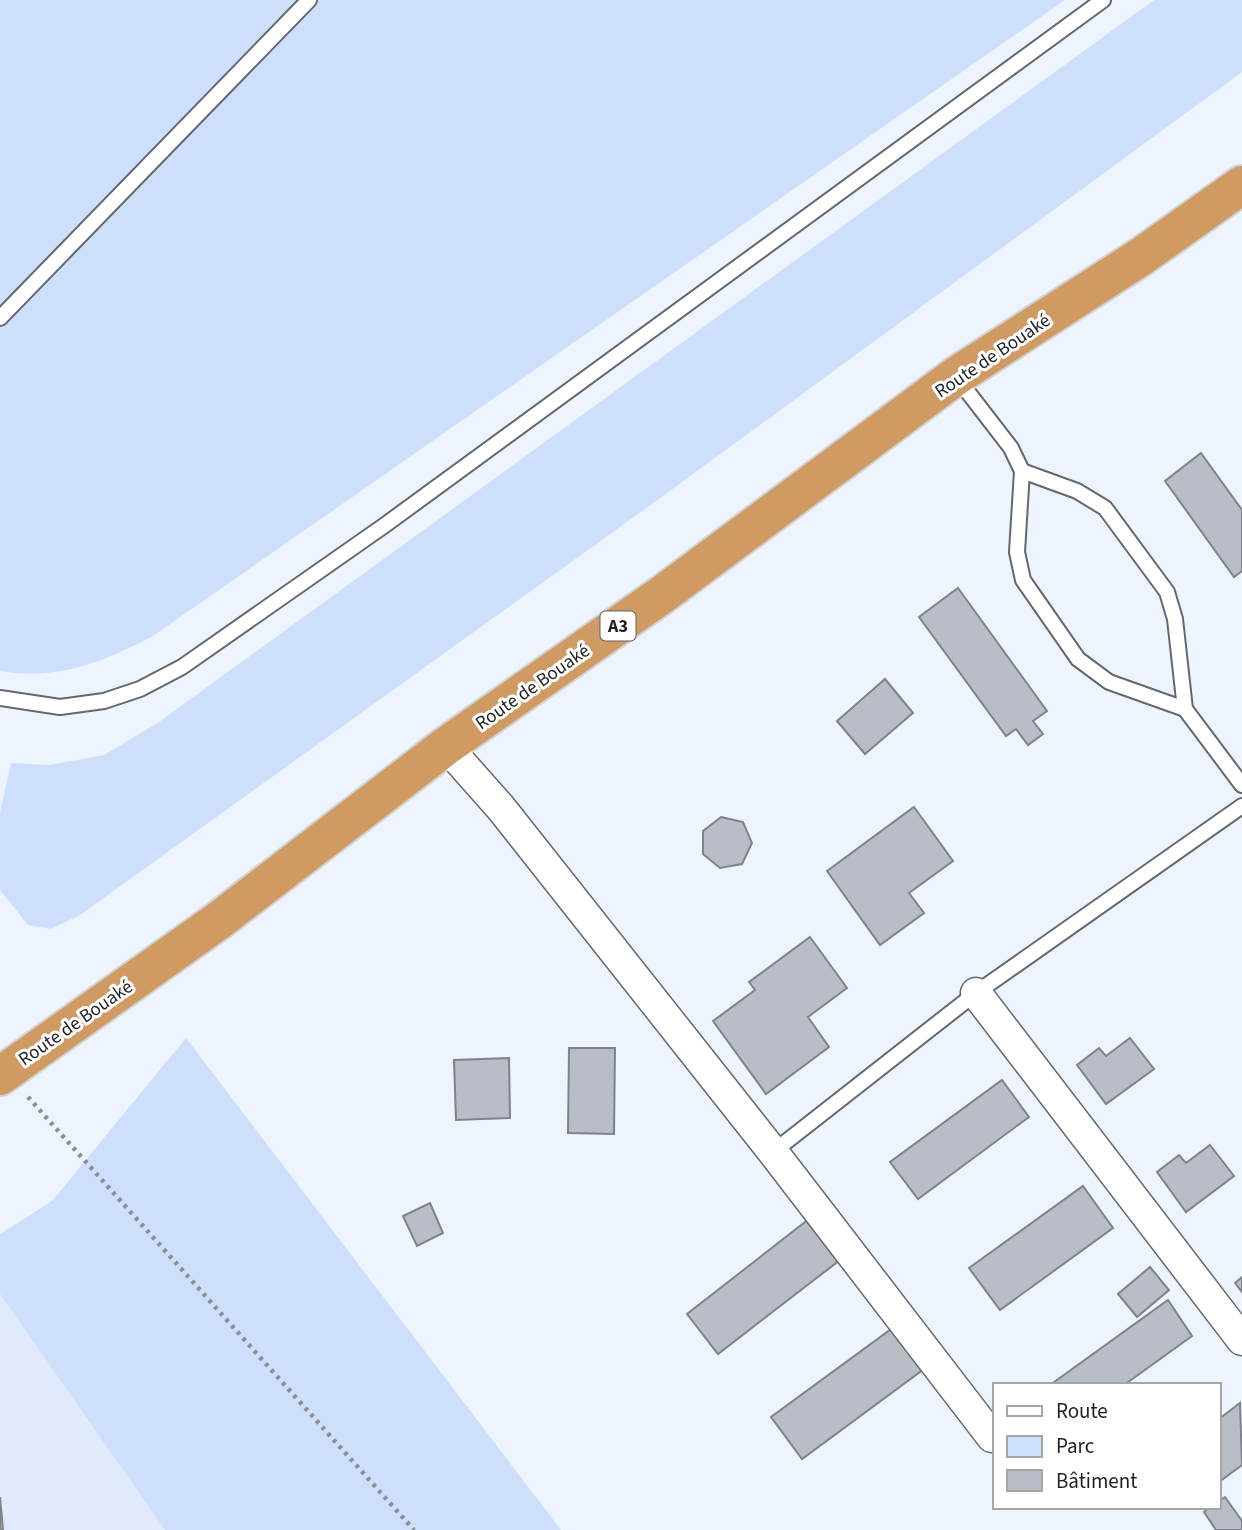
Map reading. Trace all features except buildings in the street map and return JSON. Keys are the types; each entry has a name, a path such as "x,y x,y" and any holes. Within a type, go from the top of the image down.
{"highway":[{"name":"Route de Bouaké","path":"2,1071 218,922 446,746 663,594 956,376 1142,256 1242,185"}],"street":[{"path":"446,746 500,808 773,1152 992,1437"},
{"path":"976,993 1242,1340"}],"lane":[{"path":"0,318 309,0"},
{"path":"0,698 60,707 104,701 140,690 182,667 385,525 1103,0"},
{"path":"956,376 1012,448 1022,471 1017,552 1023,580 1078,659 1109,682 1185,709"},
{"path":"1022,471 1077,491 1105,508 1167,592 1175,619 1185,709 1242,785"},
{"path":"773,1152 976,993 1242,806"}],"path":[{"path":"2,1071 414,1530"}],"shaded area":[{"path":"0,1294 165,1530 0,1530"}],"green space":[{"path":"0,0 1065,0 153,636 116,654 79,667 21,673 0,671"},
{"path":"1154,0 1242,0 1242,72 663,496 80,915 51,929 28,925 0,890 0,812 11,763 50,765 104,755 159,722"},
{"path":"186,1038 561,1530 165,1530 0,1294 0,1234 52,1201"}]}
